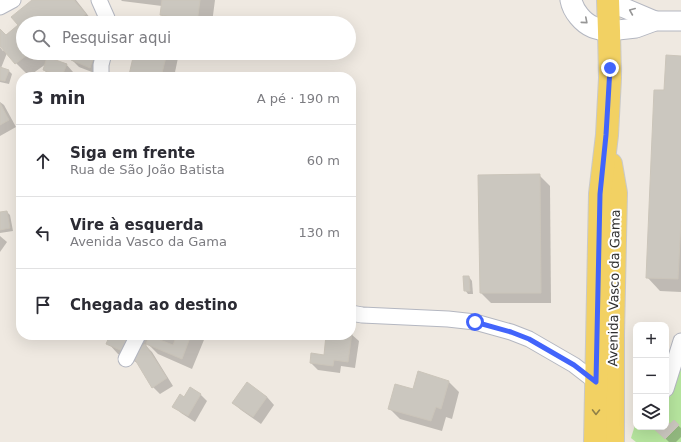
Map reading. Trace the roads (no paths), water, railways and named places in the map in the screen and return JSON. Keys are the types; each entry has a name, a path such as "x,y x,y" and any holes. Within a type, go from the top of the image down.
{"main road":[{"path":"571,0 576,13 587,23 592,27 609,31"},
{"name":"Avenida Vasco da Gama","path":"595,442 600,194 610,78 608,0"},
{"name":"Avenida Vasco da Gama","path":"606,135 616,193 613,334 613,442"}],"street":[{"path":"0,7 13,0"},
{"path":"99,0 106,16"},
{"path":"608,0 655,21"},
{"path":"609,31 636,28 655,21 681,21"},
{"path":"101,72 102,60"},
{"path":"356,314 475,322 511,332 529,339 574,365 596,382"},
{"path":"126,359 136,340"},
{"path":"669,379 681,341"}]}
